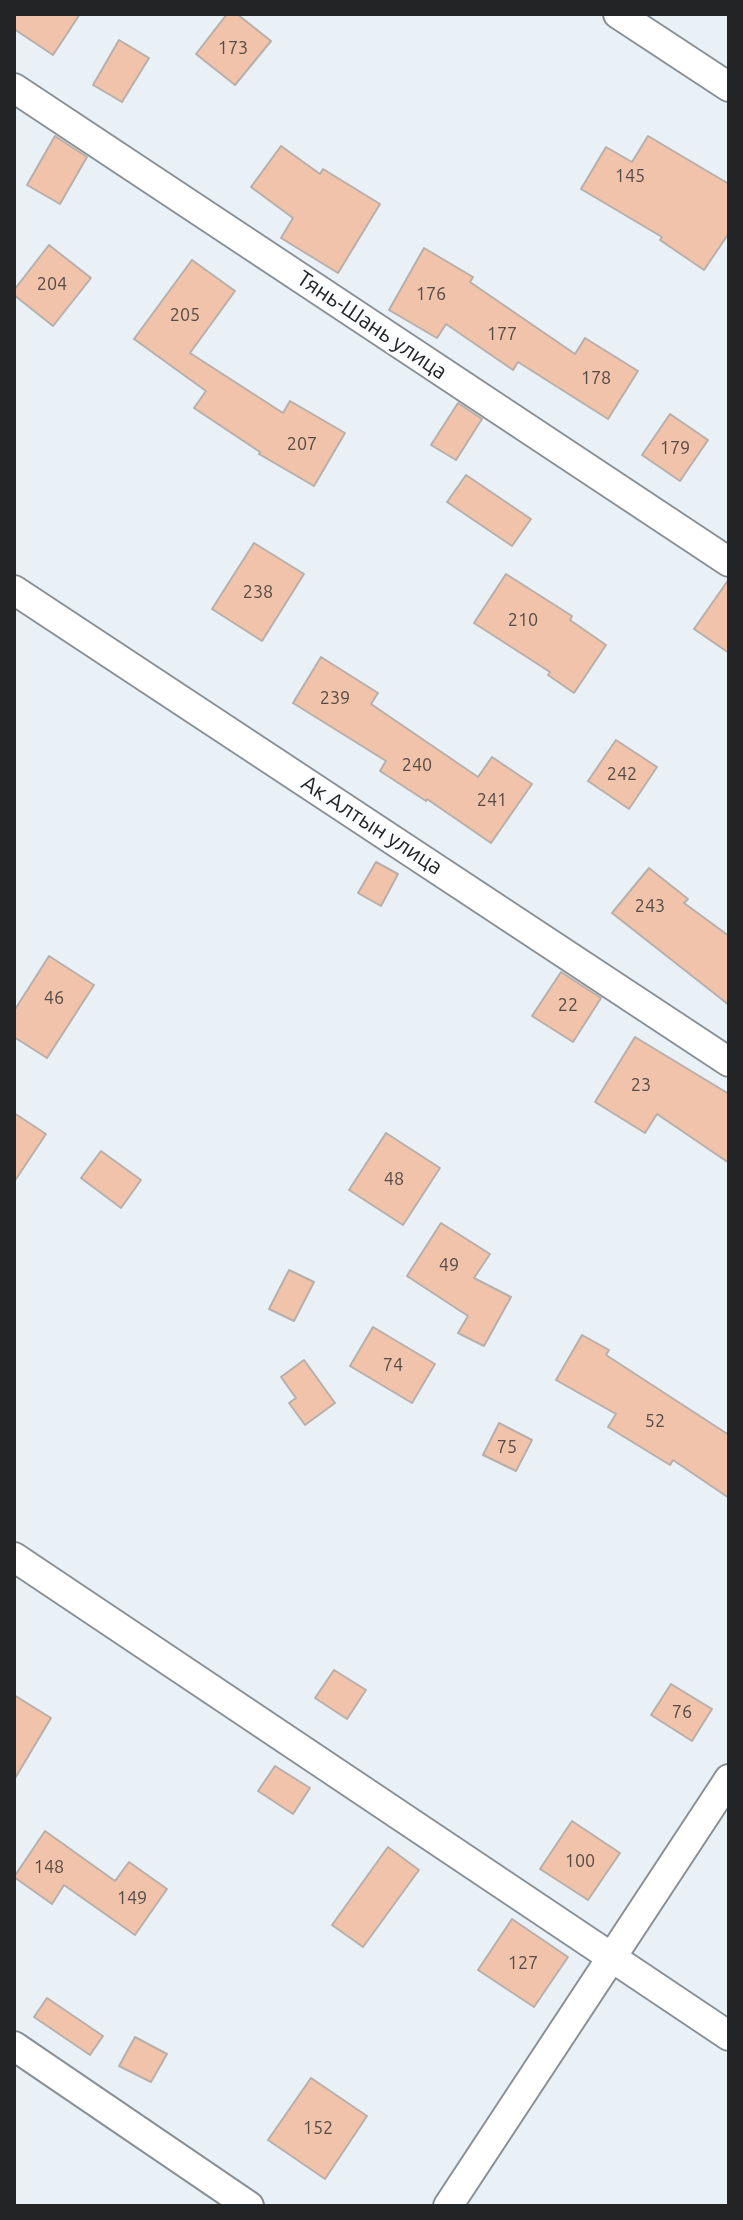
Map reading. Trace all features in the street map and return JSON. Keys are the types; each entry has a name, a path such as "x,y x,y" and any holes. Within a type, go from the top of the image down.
{"street":[{"path":"618,14 729,87"},
{"name":"Тянь-Шань улица","path":"14,88 729,562"},
{"name":"Ак Алтын улица","path":"14,590 729,1062"},
{"path":"14,1557 729,2036"},
{"path":"448,2206 729,1779"},
{"path":"14,2046 249,2206"}],"building":[{"path":"14,14 80,14 53,55 14,29"},
{"path":"227,14 237,14 271,41 235,85 196,54"},
{"path":"119,40 149,58 122,102 93,85"},
{"path":"55,136 87,157 60,204 27,185"},
{"path":"648,136 729,184 729,233 704,270 660,240 662,237 581,189 606,147 632,162"},
{"path":"281,146 320,174 323,169 380,204 338,273 281,238 293,218 251,187"},
{"path":"49,245 91,278 53,326 14,295 14,290"},
{"path":"424,248 473,277 470,282 575,354 585,338 638,371 608,419 518,362 513,370 446,324 437,338 389,310"},
{"path":"192,260 235,291 190,353 283,413 290,401 345,433 314,486 259,454 194,408 206,391 134,339"},
{"path":"458,403 482,419 456,460 431,445"},
{"path":"670,414 708,440 680,481 642,455"},
{"path":"466,475 531,519 512,546 447,502"},
{"path":"254,543 304,574 262,641 212,609"},
{"path":"506,574 572,616 570,620 606,645 574,693 548,675 550,672 474,623"},
{"path":"729,579 729,653 694,629"},
{"path":"321,657 378,693 371,704 478,777 492,757 532,784 491,843 380,771 386,761 293,703"},
{"path":"616,740 657,767 629,809 588,781"},
{"path":"376,862 398,874 381,906 358,893"},
{"path":"649,868 688,899 684,903 729,936 729,1005 612,913"},
{"path":"49,956 94,985 47,1058 14,1037 14,1011"},
{"path":"561,972 601,998 573,1042 532,1016"},
{"path":"635,1037 729,1094 729,1163 657,1114 645,1133 595,1102"},
{"path":"14,1113 46,1134 14,1182"},
{"path":"386,1133 440,1168 403,1225 349,1190"},
{"path":"101,1151 141,1180 121,1208 81,1178"},
{"path":"441,1223 490,1254 474,1278 511,1297 484,1346 458,1333 468,1316 407,1276"},
{"path":"289,1270 314,1282 294,1321 269,1309"},
{"path":"373,1327 435,1364 412,1403 350,1366"},
{"path":"582,1335 609,1350 606,1355 729,1435 729,1498 673,1460 670,1465 608,1427 616,1414 556,1380"},
{"path":"304,1360 335,1403 305,1425 289,1403 296,1398 281,1377"},
{"path":"499,1423 532,1440 516,1471 483,1455"},
{"path":"334,1670 366,1690 347,1719 315,1698"},
{"path":"671,1684 712,1709 692,1741 651,1715"},
{"path":"14,1695 51,1718 14,1780"},
{"path":"275,1766 310,1788 293,1814 258,1791"},
{"path":"572,1821 620,1853 588,1900 540,1869"},
{"path":"45,1831 115,1881 129,1862 167,1889 135,1935 64,1885 52,1904 14,1877"},
{"path":"388,1847 419,1870 363,1947 332,1925"},
{"path":"512,1919 568,1957 534,2007 478,1970"},
{"path":"47,1998 103,2036 90,2055 34,2017"},
{"path":"135,2037 167,2054 151,2082 119,2066"},
{"path":"311,2078 367,2116 325,2179 268,2140"}]}
